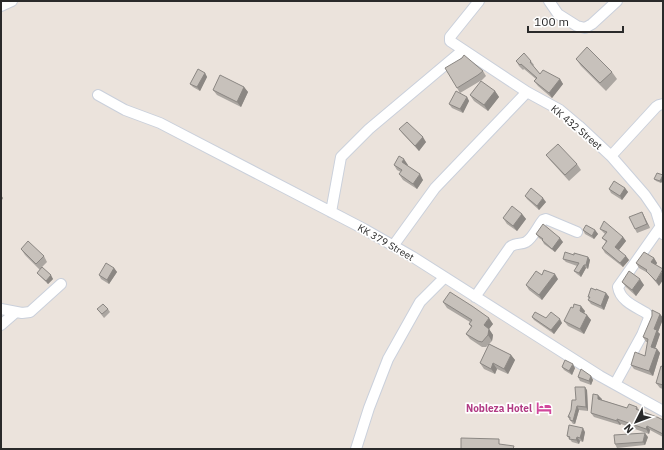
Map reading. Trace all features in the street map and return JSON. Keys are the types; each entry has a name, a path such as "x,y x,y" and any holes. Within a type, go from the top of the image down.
{"street":[{"path":"1,6 12,1"},
{"name":"KK 432 Street","path":"480,1 453,33 450,37 450,41 527,92 560,110 579,126 611,156 651,202 662,230"},
{"path":"549,1 558,14 577,26 585,28 592,24 617,1"},
{"path":"331,212 341,156 369,129 463,50"},
{"path":"393,246 435,188 527,92"},
{"name":"KK 379 Street","path":"98,96 125,110 160,123 364,229 615,384 663,410"},
{"path":"611,156 656,107 663,104"},
{"path":"475,297 510,247 514,244 524,243 528,240 543,220 546,219 577,232"},
{"path":"615,384 642,335 649,318 646,313 626,301 621,296 618,287 662,230"},
{"path":"356,449 368,408 388,359 420,302 444,278"},
{"path":"1,309 22,313 30,312 61,284"},
{"path":"1,325 16,312"}],"building":[{"path":"587,47 612,72 600,83 576,59"},
{"path":"524,53 540,74 543,70 560,79 549,93 534,81 537,78 516,61"},
{"path":"464,55 483,71 457,88 445,68 462,58"},
{"path":"198,69 205,73 197,87 190,84"},
{"path":"220,75 244,87 237,102 213,90"},
{"path":"481,81 495,91 484,105 470,95"},
{"path":"456,91 467,97 460,109 449,104"},
{"path":"407,122 423,137 415,146 399,129"},
{"path":"558,144 577,164 565,175 546,155"},
{"path":"399,156 404,159 402,162 420,174 413,184 399,174 402,170 394,165"},
{"path":"657,173 663,175 660,181 654,179"},
{"path":"614,181 625,188 620,196 609,189"},
{"path":"531,188 543,198 537,206 525,196"},
{"path":"512,206 522,214 513,226 503,218"},
{"path":"642,212 647,224 635,229 629,217"},
{"path":"604,221 623,237 615,247 626,256 620,263 602,248 607,241 602,238 607,232 600,229"},
{"path":"543,224 560,238 552,249 536,234"},
{"path":"586,225 595,230 592,236 583,230"},
{"path":"28,241 44,256 36,264 21,249"},
{"path":"565,252 588,257 586,265 584,265 579,273 574,271 579,263 563,259"},
{"path":"644,252 654,258 651,262 663,269 656,281 646,271 647,270 636,263"},
{"path":"106,263 114,268 107,280 99,275"},
{"path":"42,267 51,275 46,281 37,273"},
{"path":"544,270 555,274 539,295 526,285 536,271 542,275"},
{"path":"629,271 640,279 632,290 622,282"},
{"path":"591,288 606,293 601,306 588,300 590,297 588,297"},
{"path":"450,292 489,318 484,325 489,329 488,335 482,342 466,334 472,326 469,324 472,320 443,302"},
{"path":"103,304 108,309 102,314 97,309"},
{"path":"574,304 581,306 580,311 587,315 580,329 564,321"},
{"path":"652,310 660,314 654,329 657,330 651,347 657,349 649,371 631,365 635,352 645,356 648,339 643,337 652,316"},
{"path":"535,312 546,318 551,312 560,319 551,330 532,317"},
{"path":"489,344 511,355 504,369 493,363 491,369 480,363"},
{"path":"565,360 573,364 569,371 562,367"},
{"path":"661,366 663,367 663,385 656,383"},
{"path":"581,369 591,376 589,381 578,377"},
{"path":"575,387 585,387 586,407 577,406 573,421 570,420 570,417 568,417 571,410 572,400 576,400"},
{"path":"593,394 598,395 598,399 627,408 629,404 637,407 636,409 638,410 663,420 663,434 647,426 646,429 617,419 617,421 591,413"},
{"path":"569,425 583,428 580,438 577,437 576,440 569,439 570,437 567,436"},
{"path":"645,433 643,442 615,444 614,435"},
{"path":"461,438 499,439 499,444 514,446 513,449 461,449"}],"place":[{"name":"Nobleza Hotel","path":"544,408"}]}
